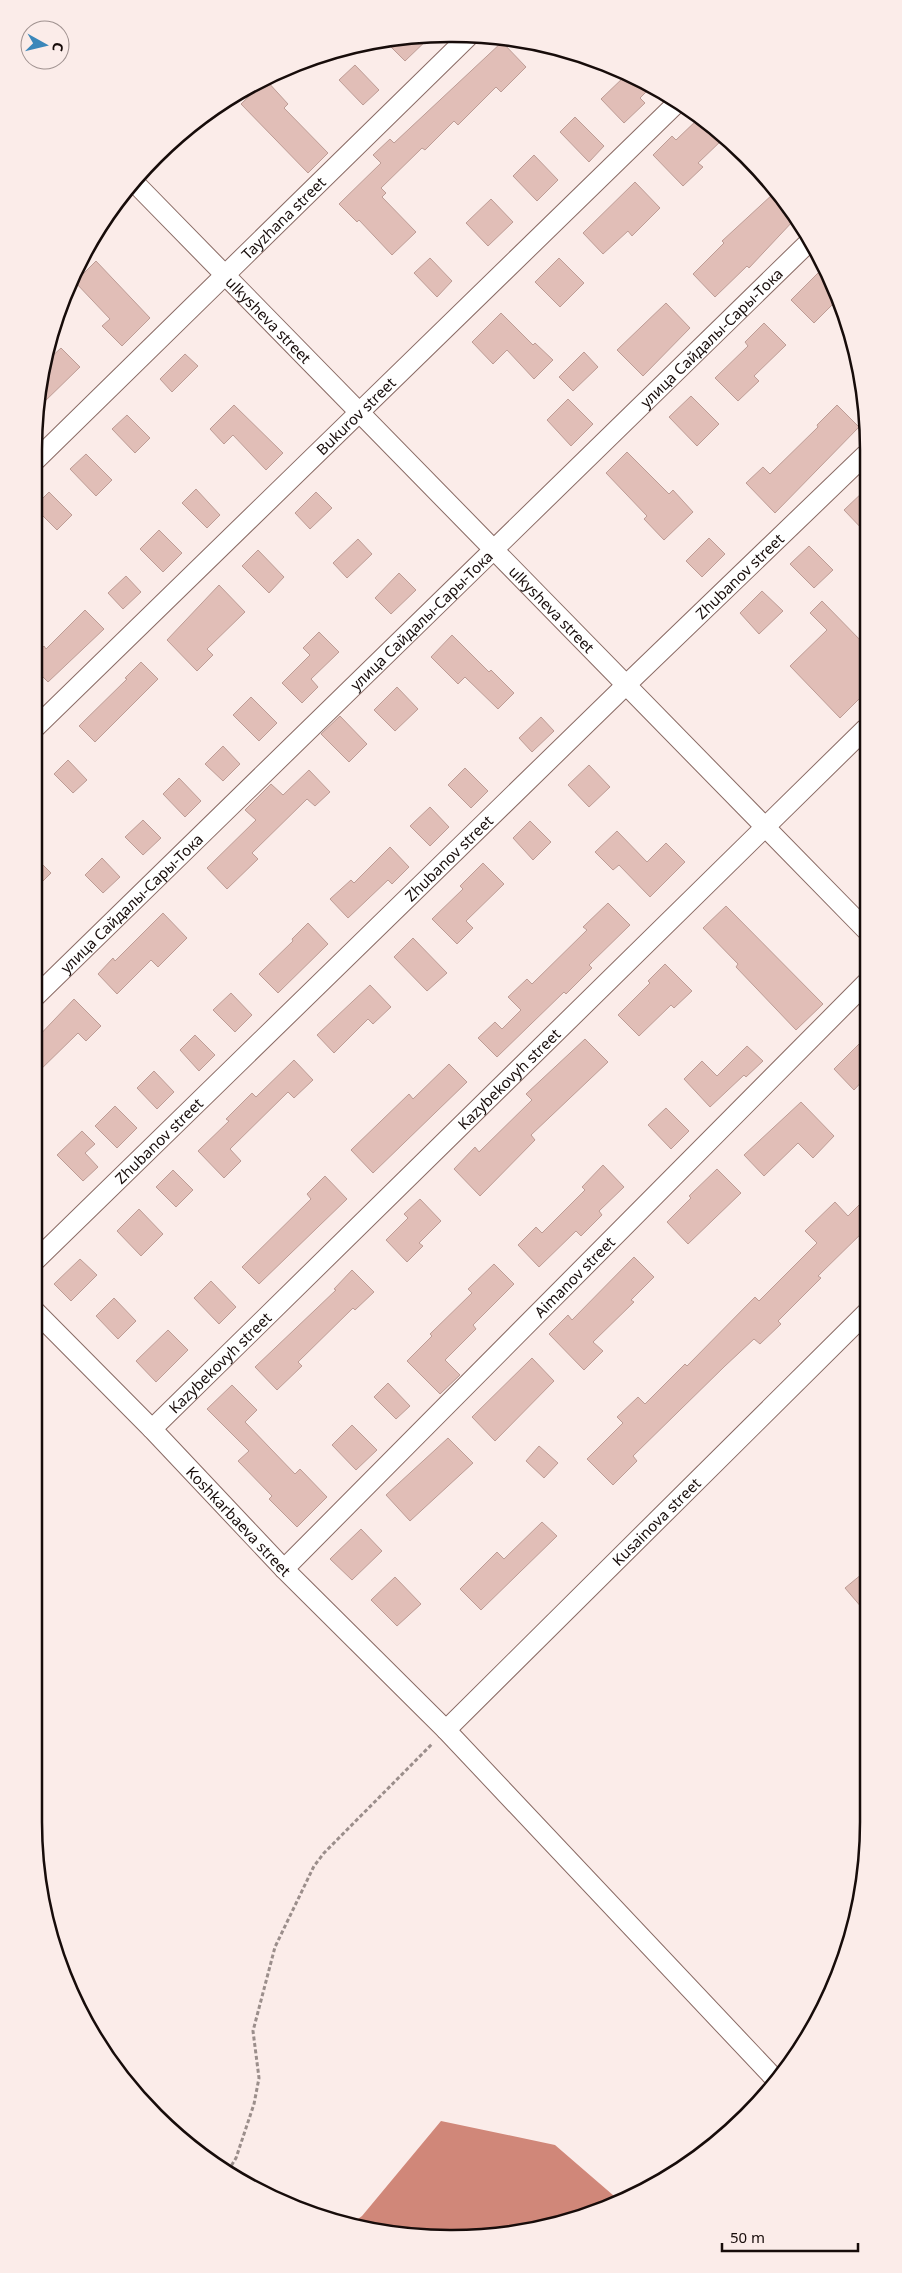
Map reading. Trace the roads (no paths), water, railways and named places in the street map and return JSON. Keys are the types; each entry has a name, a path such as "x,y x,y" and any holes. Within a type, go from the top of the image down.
{"street":[{"name":"Tayzhana street","path":"42,454 462,42"},
{"name":"Bukurov street","path":"42,721 672,108"},
{"name":"ulkysheva street","path":"139,188 860,924"},
{"name":"улица Сайдалы-Сары-Тока","path":"42,990 805,246"},
{"name":"Zhubanov street","path":"42,1254 860,460"},
{"name":"Kazybekovyh street","path":"152,1429 860,735"},
{"name":"Aimanov street","path":"284,1569 860,989"},
{"name":"Koshkarbaeva street","path":"42,1318 152,1429 284,1569 446,1730 771,2075"},
{"name":"Kusainova street","path":"446,1730 860,1319"}]}
